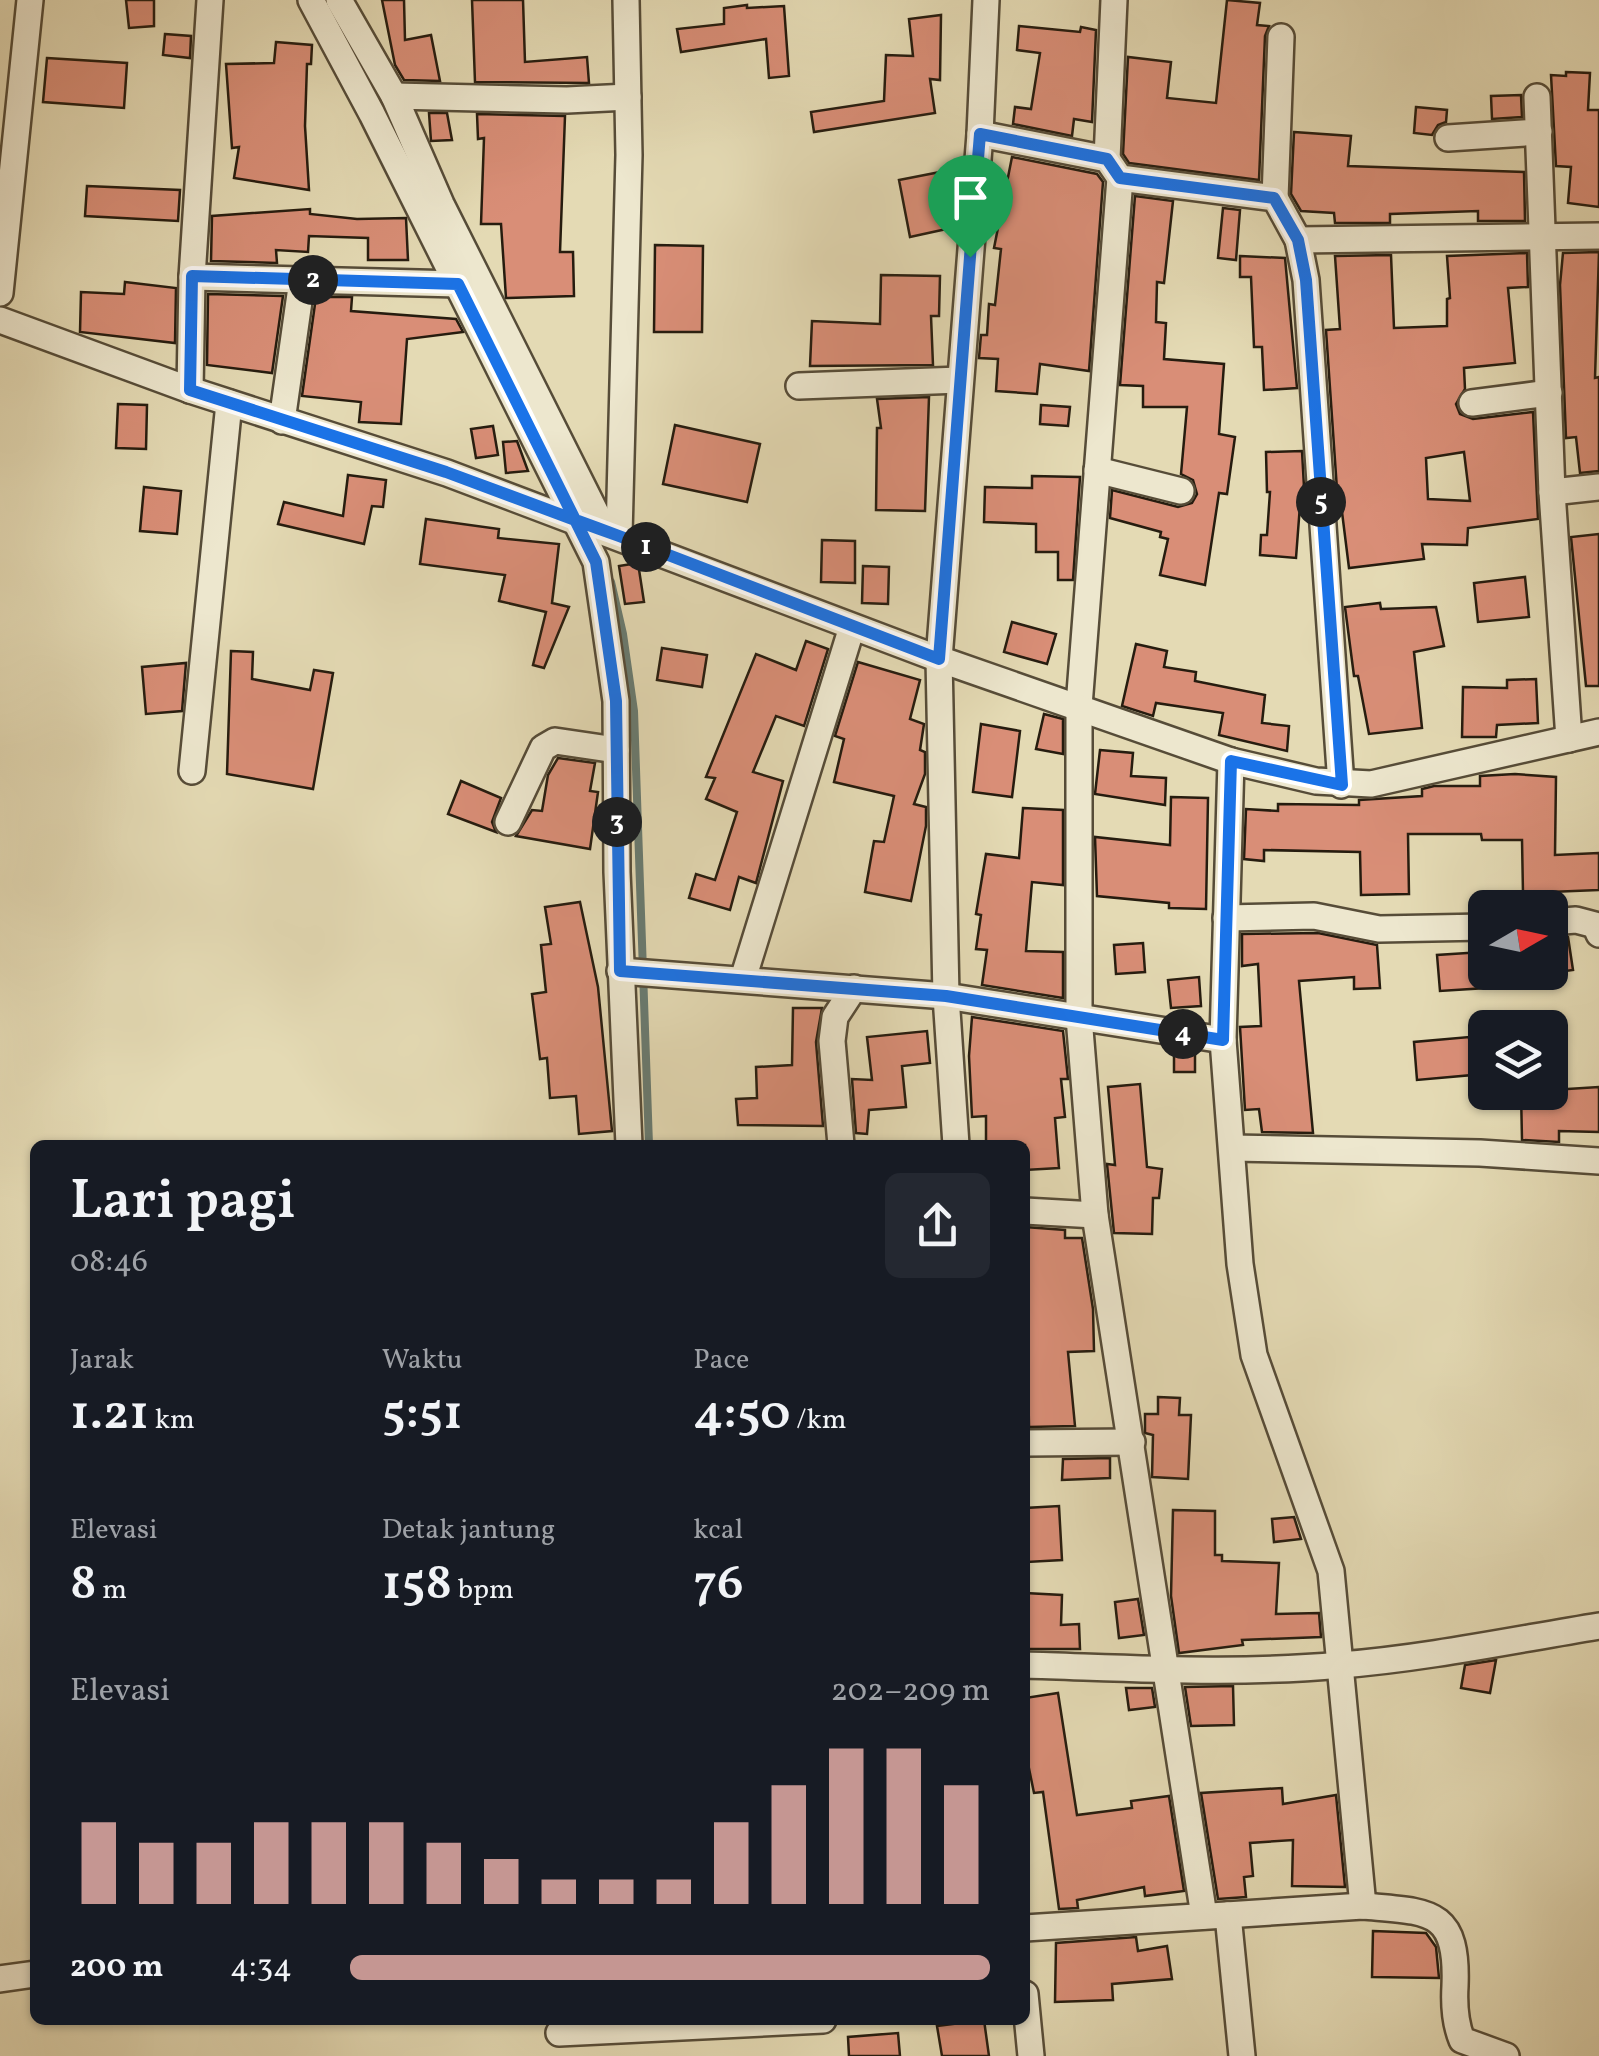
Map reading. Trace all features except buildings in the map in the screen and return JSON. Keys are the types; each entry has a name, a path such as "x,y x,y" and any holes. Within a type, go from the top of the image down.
{"street":[{"path":"0,293 30,0"},
{"path":"190,390 192,276 210,0"},
{"path":"311,0 458,284 597,528"},
{"path":"339,0 394,96 441,204 597,528"},
{"path":"626,0 628,97 596,562 615,685 616,750 637,972 628,1140"},
{"path":"956,1140 946,996 939,659 980,134 986,0"},
{"path":"1114,0 1113,169 1097,470 1078,706 1079,1017 1094,1215 1168,1670 1242,2056"},
{"path":"1281,37 1274,198 1298,240 1306,280 1342,785"},
{"path":"394,96 567,100 628,97"},
{"path":"1538,97 1552,492 1569,738"},
{"path":"1448,138 1540,132"},
{"path":"980,134 1113,169 1274,198"},
{"path":"1298,240 1599,236"},
{"path":"192,276 458,284"},
{"path":"282,420 302,280"},
{"path":"0,320 228,404 446,472 939,659 1231,761 1342,785 1400,778 1599,732"},
{"path":"799,386 960,380"},
{"path":"1472,403 1549,393"},
{"path":"192,771 228,404"},
{"path":"1097,470 1180,491"},
{"path":"1552,492 1599,487"},
{"path":"744,978 852,626"},
{"path":"508,822 543,748 554,742 616,750"},
{"path":"1231,761 1223,1040 1247,1321 1264,1386 1331,1571 1362,1906"},
{"path":"1226,918 1314,916 1379,929 1468,927"},
{"path":"1568,922 1586,922 1595,926 1599,934"},
{"path":"637,972 946,996 1223,1040"},
{"path":"841,1140 832,1040 835,1017 854,988"},
{"path":"1232,1148 1480,1153 1599,1162"},
{"path":"1030,1212 1094,1215"},
{"path":"1030,1444 1132,1442"},
{"path":"1030,1664 1168,1670 1337,1666 1599,1626"},
{"path":"1030,1928 1362,1906 1410,1910 1442,1922 1453,1935 1459,2034 1467,2044 1506,2056"},
{"path":"0,1979 30,1975"},
{"path":"559,2036 741,2025"},
{"path":"1028,2025 1031,2056"}],"waterway":[{"path":"611,582 634,711 649,1140"}],"route":[{"path":"970,257 939,659 619,536 605,531 584,523 578,521 446,472 190,390 192,276 458,284 578,521 596,562 616,701 620,971 946,996 1223,1040 1231,761 1342,785 1306,280 1298,240 1274,198 1120,178 1107,159 980,134 970,257"}]}
